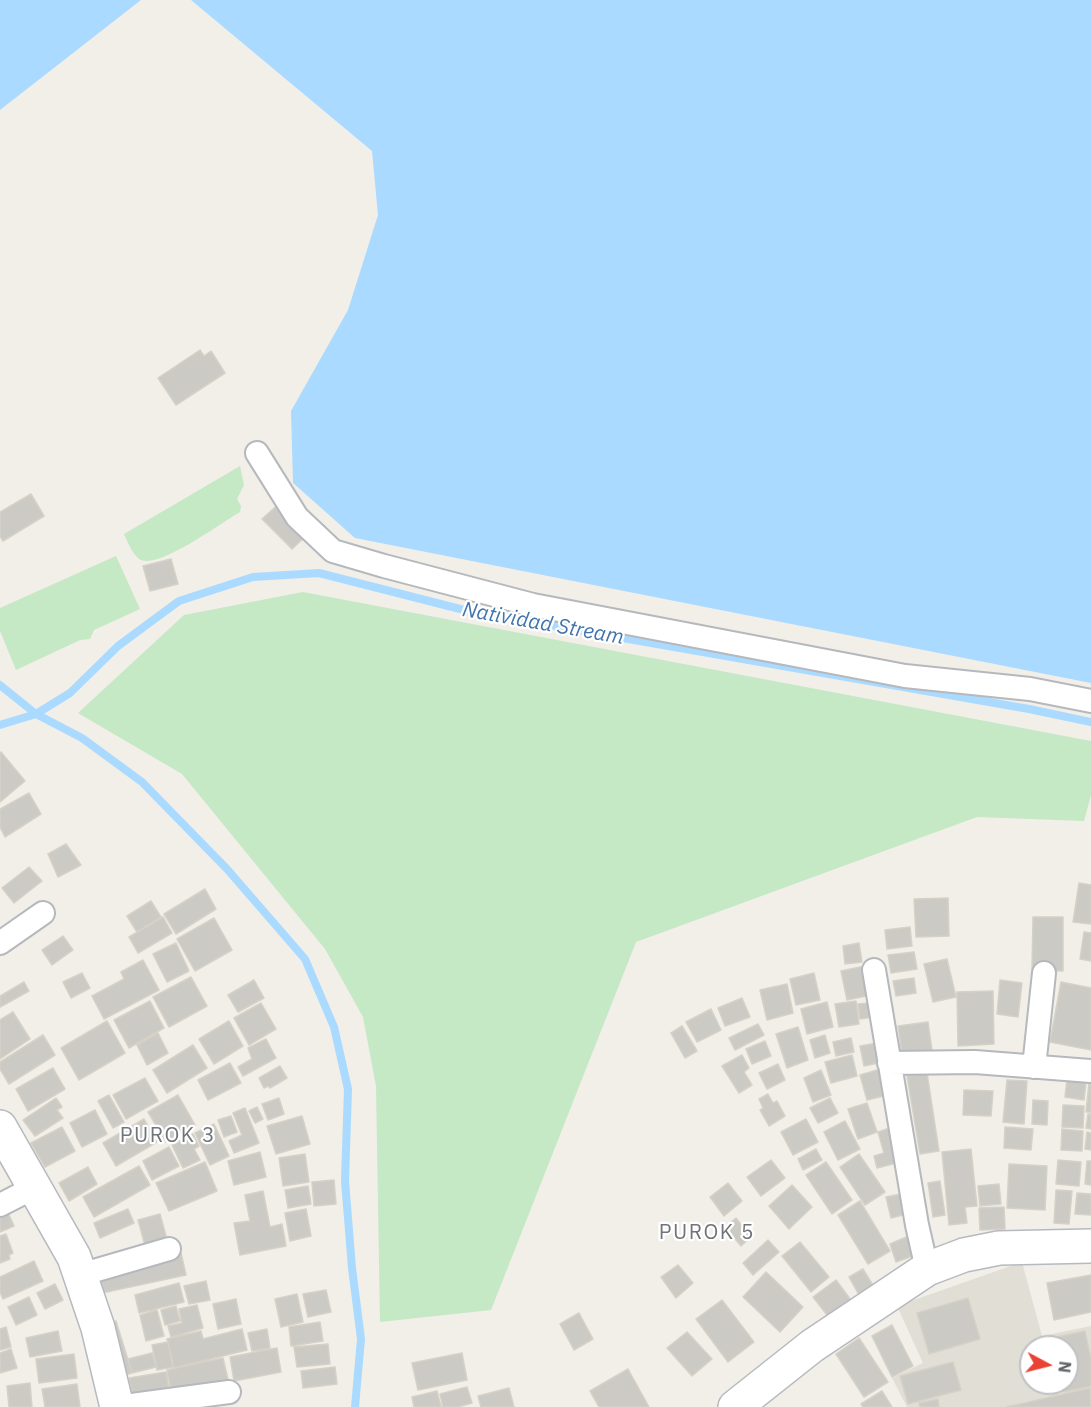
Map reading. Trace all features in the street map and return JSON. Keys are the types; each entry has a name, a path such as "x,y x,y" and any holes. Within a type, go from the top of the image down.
{"street":[{"path":"257,453 297,517 333,550 384,566 533,605 905,676 1030,689 1091,701"},
{"path":"0,943 44,913"},
{"path":"874,970 917,1226 927,1269"},
{"path":"1034,1067 1044,973"},
{"path":"890,1063 975,1062 1091,1071"},
{"path":"0,1127 74,1257 98,1328 117,1407 229,1392"},
{"path":"0,1205 35,1187"},
{"path":"735,1407 812,1346 927,1269 964,1255 999,1248 1091,1246"},
{"path":"80,1275 169,1249"}],"shaded area":[{"path":"1022,1262 1042,1335 1019,1335 1019,1395 1079,1395 1079,1335 1047,1335 1091,1326 1091,1407 907,1407 892,1378 923,1363 897,1306"}],"green space":[{"path":"240,466 244,485 237,499 241,506 240,512 174,552 148,561 137,557 124,534"},
{"path":"116,556 140,609 94,630 90,639 80,640 16,670 0,631 0,608"},
{"path":"303,592 1091,741 1091,795 1084,821 977,817 636,942 491,1310 380,1322 376,1086 363,1017 325,949 182,774 78,713 184,615"}],"water":[{"path":"0,0 141,0 0,110"},
{"path":"191,0 1091,0 1091,683 355,538 293,483 291,411 348,310 378,215 372,151"}],"building":[{"path":"200,350 204,356 211,351 225,373 176,405 158,378"},
{"path":"31,494 44,516 3,541 0,536 0,512"},
{"path":"281,502 308,534 292,549 262,519"},
{"path":"171,559 178,584 150,591 143,566"},
{"path":"0,753 25,781 0,802"},
{"path":"29,793 41,814 5,837 0,827 0,809"},
{"path":"66,844 81,865 58,877 48,854"},
{"path":"29,867 42,881 14,903 2,888"},
{"path":"1079,883 1091,885 1091,924 1073,922"},
{"path":"205,889 216,909 176,934 164,914"},
{"path":"948,898 949,936 916,937 914,899"},
{"path":"151,901 161,917 137,932 127,916"},
{"path":"163,917 172,933 138,953 129,937"},
{"path":"1033,917 1063,917 1063,971 1032,970"},
{"path":"214,918 232,950 195,971 177,939"},
{"path":"910,927 912,946 887,949 885,930"},
{"path":"1084,932 1091,933 1091,961 1080,959"},
{"path":"63,936 73,950 52,965 42,950"},
{"path":"176,943 189,971 167,982 153,954"},
{"path":"859,943 862,962 845,964 843,946"},
{"path":"914,952 917,969 891,973 888,955"},
{"path":"947,959 956,997 933,1002 924,964"},
{"path":"143,960 159,990 104,1019 92,996 124,979 121,972"},
{"path":"870,965 876,994 847,1000 841,971"},
{"path":"82,973 90,988 71,998 63,982"},
{"path":"814,973 820,1000 796,1005 790,979"},
{"path":"191,977 207,1006 169,1027 153,997"},
{"path":"914,978 916,993 896,996 893,981"},
{"path":"254,980 264,998 238,1012 228,995"},
{"path":"1000,980 1022,983 1018,1017 997,1014"},
{"path":"24,982 29,991 0,1007 0,996"},
{"path":"1061,982 1091,988 1091,1050 1050,1042"},
{"path":"787,984 793,1013 767,1020 760,990"},
{"path":"993,991 994,1044 958,1046 957,992"},
{"path":"742,998 750,1017 725,1026 718,1008"},
{"path":"150,1001 164,1028 129,1048 114,1020"},
{"path":"856,1001 859,1024 839,1027 835,1004"},
{"path":"827,1002 833,1027 807,1034 801,1009"},
{"path":"879,1002 881,1016 860,1019 858,1004"},
{"path":"261,1003 276,1029 249,1045 234,1018"},
{"path":"711,1009 721,1030 697,1042 686,1022"},
{"path":"13,1012 30,1039 0,1059 0,1020"},
{"path":"107,1021 125,1053 79,1080 61,1048"},
{"path":"229,1021 243,1046 214,1064 199,1039"},
{"path":"928,1022 932,1050 902,1054 898,1026"},
{"path":"758,1024 764,1035 735,1050 729,1038"},
{"path":"682,1026 697,1051 685,1058 671,1033"},
{"path":"798,1027 808,1060 787,1068 776,1034"},
{"path":"158,1033 168,1053 147,1065 137,1045"},
{"path":"43,1035 55,1055 9,1084 0,1069 0,1062"},
{"path":"825,1035 830,1053 815,1058 810,1040"},
{"path":"851,1038 854,1052 836,1056 833,1042"},
{"path":"266,1039 276,1058 243,1076 238,1067 252,1059 248,1048"},
{"path":"765,1041 771,1056 752,1064 746,1049"},
{"path":"884,1042 888,1061 864,1066 860,1046"},
{"path":"193,1045 207,1068 167,1093 153,1070"},
{"path":"742,1055 749,1068 744,1072 752,1085 739,1093 722,1066"},
{"path":"852,1055 857,1076 831,1083 825,1062"},
{"path":"230,1063 241,1083 208,1100 198,1080"},
{"path":"778,1064 785,1080 767,1089 759,1073"},
{"path":"280,1066 287,1078 270,1088 268,1086 264,1088 259,1078"},
{"path":"53,1068 65,1089 28,1111 16,1089"},
{"path":"884,1068 892,1094 867,1100 860,1075"},
{"path":"821,1070 831,1095 813,1102 804,1078"},
{"path":"927,1073 939,1151 920,1154 907,1076"},
{"path":"145,1078 158,1101 126,1119 113,1095"},
{"path":"1067,1079 1086,1082 1084,1100 1065,1097"},
{"path":"1007,1080 1027,1081 1024,1124 1003,1122"},
{"path":"1089,1083 1091,1084 1091,1112 1086,1112"},
{"path":"964,1090 993,1091 991,1116 963,1115"},
{"path":"768,1094 773,1103 777,1101 785,1116 769,1126 760,1110 763,1108 759,1099"},
{"path":"109,1095 124,1122 113,1128 98,1101"},
{"path":"178,1095 195,1125 166,1142 148,1112"},
{"path":"56,1098 62,1107 57,1110 63,1118 35,1136 23,1120"},
{"path":"279,1098 284,1114 268,1120 262,1104"},
{"path":"830,1098 838,1113 818,1123 810,1108"},
{"path":"1033,1100 1048,1101 1047,1125 1032,1124"},
{"path":"867,1103 877,1132 858,1139 848,1109"},
{"path":"1063,1105 1084,1106 1083,1128 1062,1127"},
{"path":"257,1107 263,1119 255,1123 249,1111"},
{"path":"245,1108 259,1143 234,1153 229,1141 242,1135 233,1113"},
{"path":"95,1110 107,1134 82,1147 70,1123"},
{"path":"1088,1114 1091,1114 1091,1129 1086,1128"},
{"path":"231,1116 237,1132 224,1137 218,1120"},
{"path":"302,1116 310,1144 276,1154 267,1126"},
{"path":"144,1119 157,1142 116,1166 103,1143"},
{"path":"806,1119 818,1142 793,1155 781,1132"},
{"path":"845,1121 860,1149 838,1160 824,1132"},
{"path":"214,1124 229,1156 210,1165 195,1133"},
{"path":"896,1126 904,1161 877,1168 874,1156 884,1153 878,1132"},
{"path":"62,1127 75,1151 45,1167 31,1143"},
{"path":"1005,1127 1033,1129 1031,1150 1004,1148"},
{"path":"1062,1129 1083,1131 1082,1151 1061,1150"},
{"path":"1087,1132 1091,1133 1091,1150 1085,1149"},
{"path":"193,1134 199,1146 194,1149 200,1160 183,1168 172,1145"},
{"path":"169,1147 179,1166 152,1180 143,1161"},
{"path":"816,1149 822,1160 803,1170 798,1159"},
{"path":"971,1149 977,1206 965,1207 967,1223 949,1225 942,1152"},
{"path":"260,1152 266,1177 234,1185 228,1161"},
{"path":"305,1154 309,1182 283,1186 279,1158"},
{"path":"859,1154 885,1192 865,1205 840,1167"},
{"path":"771,1160 785,1178 761,1196 747,1177"},
{"path":"1058,1160 1081,1162 1079,1186 1056,1184"},
{"path":"1087,1161 1091,1161 1091,1185 1085,1184"},
{"path":"205,1162 217,1191 169,1211 156,1183"},
{"path":"826,1162 852,1200 832,1214 806,1175"},
{"path":"1009,1164 1047,1166 1045,1210 1007,1208"},
{"path":"139,1166 150,1185 94,1217 83,1197"},
{"path":"88,1167 97,1184 69,1201 59,1183"},
{"path":"334,1180 336,1204 314,1206 312,1182"},
{"path":"940,1181 945,1215 933,1217 928,1183"},
{"path":"728,1183 742,1201 724,1216 710,1197"},
{"path":"999,1184 1001,1204 980,1206 978,1186"},
{"path":"792,1185 812,1207 789,1229 769,1206"},
{"path":"308,1186 311,1204 288,1208 285,1190"},
{"path":"1056,1190 1072,1191 1069,1224 1054,1223"},
{"path":"263,1191 270,1227 282,1224 286,1246 240,1255 234,1223 250,1221 245,1195"},
{"path":"1077,1193 1091,1194 1091,1215 1075,1214"},
{"path":"901,1194 907,1214 891,1218 886,1197"},
{"path":"860,1201 890,1251 868,1264 838,1215"},
{"path":"5,1206 14,1226 0,1232 0,1208"},
{"path":"1004,1207 1005,1229 980,1230 979,1208"},
{"path":"128,1209 134,1223 100,1238 94,1223"},
{"path":"306,1209 311,1236 290,1241 285,1213"},
{"path":"160,1214 168,1243 146,1249 138,1220"},
{"path":"736,1218 751,1237 741,1246 725,1227"},
{"path":"6,1234 13,1253 9,1255 10,1259 0,1263 0,1236"},
{"path":"911,1235 918,1254 896,1262 890,1244"},
{"path":"768,1240 779,1252 753,1275 743,1263"},
{"path":"800,1242 829,1277 811,1292 782,1256"},
{"path":"181,1253 186,1275 102,1293 97,1272"},
{"path":"34,1261 43,1281 3,1299 0,1292 0,1277"},
{"path":"678,1265 693,1283 676,1298 661,1277"},
{"path":"863,1269 874,1287 859,1295 849,1277"},
{"path":"766,1272 803,1307 780,1332 743,1297"},
{"path":"1091,1275 1091,1312 1054,1320 1047,1283"},
{"path":"836,1280 853,1303 831,1320 813,1297"},
{"path":"206,1281 210,1300 189,1304 184,1286"},
{"path":"179,1283 184,1302 139,1313 135,1295"},
{"path":"55,1284 63,1300 45,1309 37,1293"},
{"path":"326,1290 331,1312 308,1317 303,1294"},
{"path":"297,1294 303,1322 281,1327 275,1299"},
{"path":"29,1297 37,1315 16,1325 8,1307"},
{"path":"968,1298 980,1339 929,1354 917,1313"},
{"path":"236,1299 241,1324 218,1329 213,1304"},
{"path":"722,1300 754,1342 728,1362 696,1319"},
{"path":"197,1305 203,1328 171,1337 168,1326 182,1323 179,1309"},
{"path":"176,1306 180,1321 165,1325 161,1310"},
{"path":"157,1310 164,1336 146,1341 140,1315"},
{"path":"579,1313 593,1339 574,1350 560,1324"},
{"path":"116,1321 132,1373 119,1377 103,1325"},
{"path":"320,1322 323,1341 291,1346 289,1327"},
{"path":"892,1325 913,1366 892,1377 872,1336"},
{"path":"6,1327 11,1347 0,1350 0,1329"},
{"path":"242,1329 247,1350 174,1368 167,1339 201,1331 203,1339"},
{"path":"267,1329 270,1348 252,1351 248,1333"},
{"path":"58,1331 62,1351 30,1357 26,1338"},
{"path":"1085,1331 1091,1359 1091,1386 1079,1389 1079,1335 1066,1335"},
{"path":"687,1332 712,1359 692,1376 667,1348"},
{"path":"859,1338 888,1382 864,1397 836,1354"},
{"path":"168,1342 173,1367 157,1370 152,1345"},
{"path":"328,1344 330,1364 297,1367 294,1347"},
{"path":"277,1348 281,1372 234,1381 230,1357"},
{"path":"11,1349 17,1368 0,1373 0,1353"},
{"path":"152,1353 156,1367 132,1373 128,1359"},
{"path":"462,1353 467,1380 418,1390 412,1363"},
{"path":"74,1354 77,1378 39,1383 36,1359"},
{"path":"223,1358 229,1384 172,1396 167,1370"},
{"path":"953,1362 961,1390 908,1404 900,1376"},
{"path":"335,1367 337,1384 303,1388 301,1371"},
{"path":"628,1369 649,1407 599,1407 590,1391"},
{"path":"166,1372 170,1396 134,1403 129,1378"},
{"path":"30,1383 32,1407 9,1407 7,1386"},
{"path":"77,1384 80,1407 45,1407 42,1389"},
{"path":"467,1387 472,1403 458,1407 443,1407 440,1394"},
{"path":"509,1388 514,1407 481,1407 478,1396"},
{"path":"1090,1388 1091,1407 1007,1407 1059,1395 1079,1395 1079,1391"},
{"path":"437,1391 441,1407 414,1407 412,1397"},
{"path":"882,1391 892,1407 863,1407 861,1404"},
{"path":"938,1399 939,1407 920,1407 919,1403"}],"waterway":[{"name":"Natividad Stream","path":"0,725 36,714 70,693 118,646 179,601 253,577 319,573 468,611 1029,709 1091,722"},
{"path":"0,685 36,714 82,738 142,782 227,869 305,959 334,1027 348,1089 345,1181 352,1268 361,1339 355,1407"}],"district":[{"name":"PUROK 3","path":"168,1136"},
{"name":"PUROK 5","path":"707,1233"}]}
